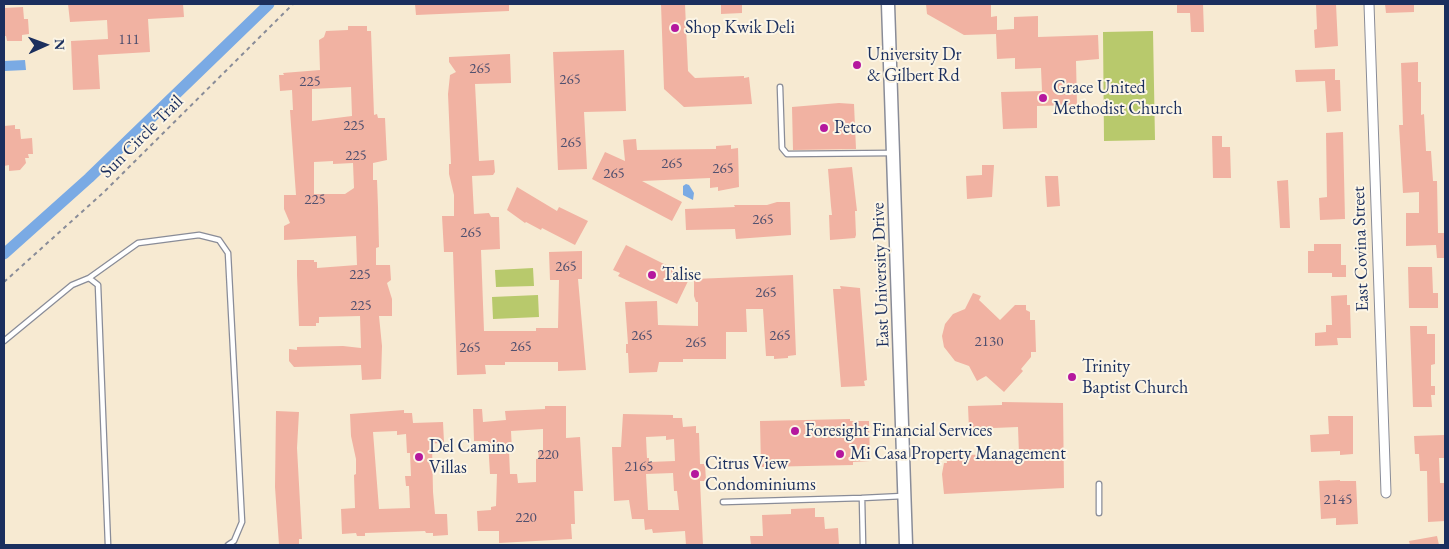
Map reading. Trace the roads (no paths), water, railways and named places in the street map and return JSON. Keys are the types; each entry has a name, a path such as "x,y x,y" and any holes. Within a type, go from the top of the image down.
{"main road":[{"name":"East University Drive","path":"888,4 895,153 906,545"}],"street":[{"name":"East Covina Street","path":"1369,4 1386,493"}],"lane":[{"path":"780,86 782,148 787,154 895,153"},
{"path":"4,341 72,285 89,278 138,243 199,235 220,240 228,252 242,522 234,541 228,545"},
{"path":"89,278 98,285 108,545"},
{"path":"1099,484 1099,513"},
{"path":"723,502 904,496"},
{"path":"862,498 864,545"}],"water":[{"path":"25,60 26,70 4,71 4,61"},
{"path":"689,185 694,193 693,200 683,195 683,186"}],"waterway":[{"path":"4,254 89,178 269,4"}],"place":[{"name":"Shop Kwik Deli","path":"675,28"},
{"name":"University Dr & Gilbert Rd","path":"857,65"},
{"name":"Grace United Methodist Church","path":"1043,98"},
{"name":"Petco","path":"824,128"},
{"name":"Talise","path":"652,275"},
{"name":"Trinity Baptist Church","path":"1072,377"},
{"name":"Foresight Financial Services","path":"795,431"},
{"name":"Mi Casa Property Management","path":"840,454"},
{"name":"Del Camino Villas","path":"419,457"},
{"name":"Citrus View Condominiums","path":"695,474"}]}
